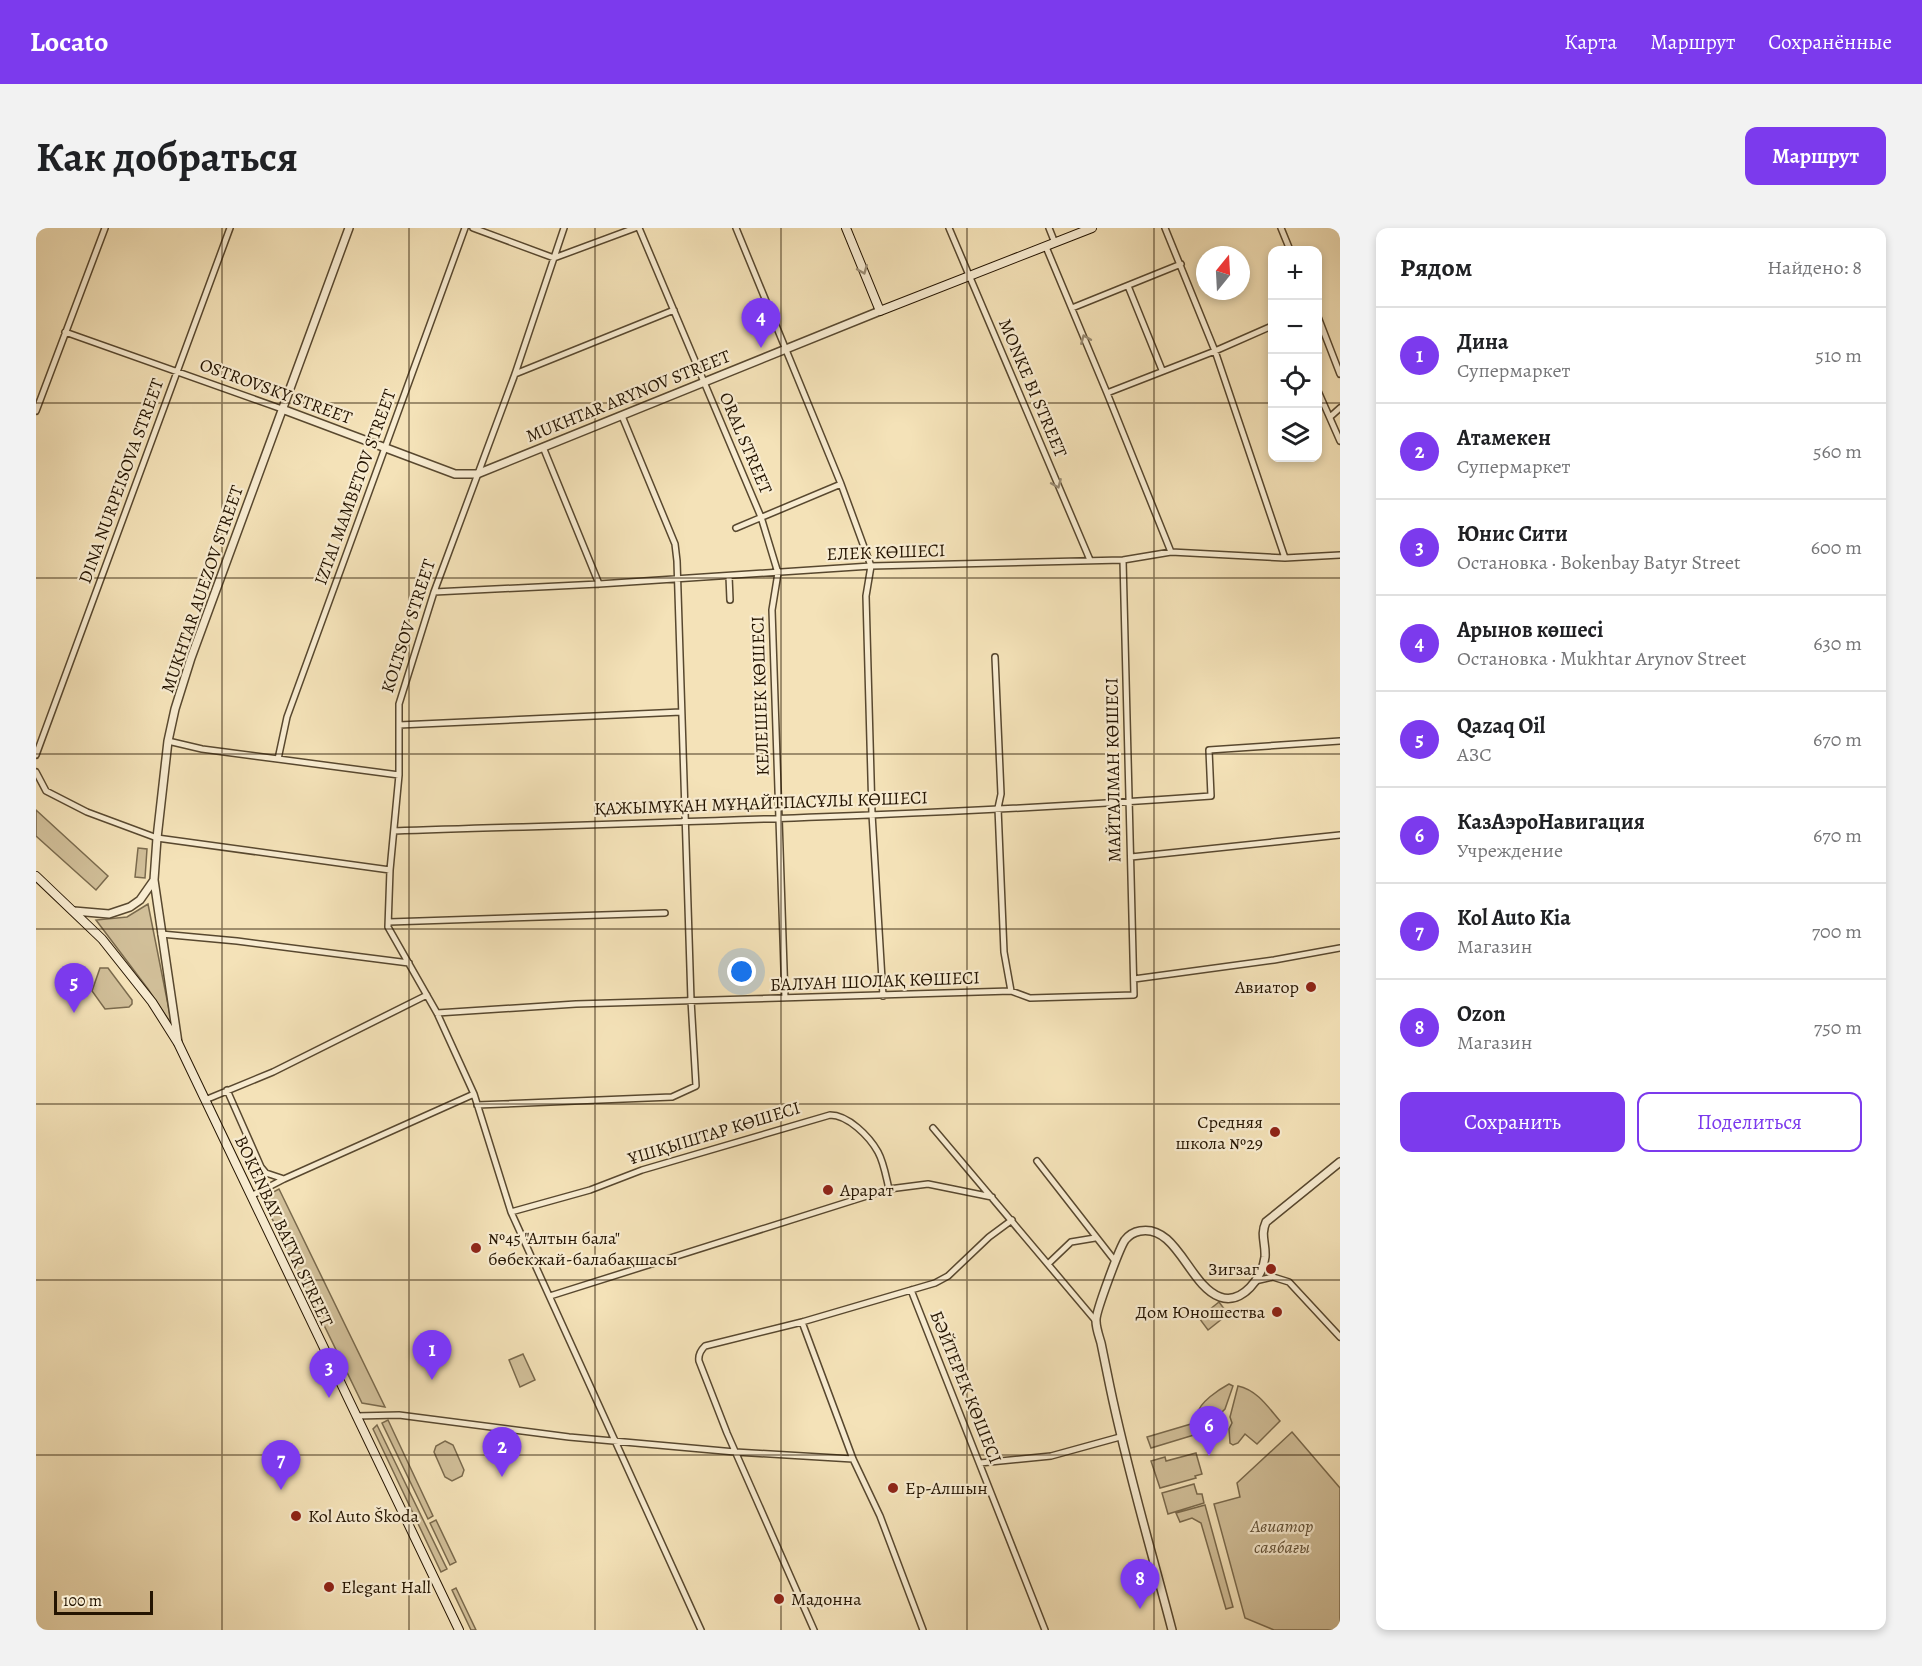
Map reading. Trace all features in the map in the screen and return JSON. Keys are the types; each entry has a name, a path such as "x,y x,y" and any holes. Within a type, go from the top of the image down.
{"main road":[{"path":"846,228 880,311"},
{"name":"MUKHTAR ARYNOV STREET","path":"880,311 1092,228"},
{"name":"BOKENBAY BATYR STREET","path":"36,876 102,939 158,1011 178,1043 459,1630"}],"street":[{"path":"36,411 105,228"},
{"name":"DINA NURPEISOVA STREET","path":"36,755 230,228"},
{"name":"MUKHTAR AUEZOV STREET","path":"178,1043 154,880 168,741 191,658 349,228"},
{"name":"IZTAI MAMBETOV STREET","path":"278,759 286,717 465,228"},
{"path":"473,228 554,258 637,228"},
{"name":"KOLTSOV STREET","path":"564,228 515,374 434,592 399,704 399,776 390,870 388,927 437,1013 474,1094 511,1212 701,1630"},
{"name":"ORAL STREET","path":"637,228 761,517 778,573"},
{"path":"736,228 841,484 871,566 866,596 872,814 884,996"},
{"name":"MONKE BI STREET","path":"949,228 1090,560"},
{"path":"1049,228 1055,243"},
{"path":"1165,228 1215,351 1285,558"},
{"path":"1281,228 1288,246"},
{"path":"1046,247 1171,552"},
{"path":"1072,308 1181,264"},
{"path":"1128,286 1162,370"},
{"path":"515,374 674,310"},
{"name":"MUKHTAR ARYNOV STREET","path":"477,474 880,311"},
{"path":"1107,393 1268,328"},
{"path":"1322,329 1340,374"},
{"name":"OSTROVSKY STREET","path":"65,332 386,446 455,474 477,474"},
{"path":"1322,401 1340,441"},
{"path":"1330,417 1340,408"},
{"path":"477,1105 672,1097 696,1086 675,544 622,416"},
{"path":"543,447 599,584"},
{"path":"736,528 841,484"},
{"name":"ЕЛЕК КӨШЕСІ","path":"434,592 599,584 871,566 1123,560 1171,552 1285,558 1340,555"},
{"name":"МАЙТАЛМАН КӨШЕСІ","path":"1123,560 1134,995"},
{"name":"КЕЛЕШЕК КӨШЕСІ","path":"778,573 772,610 785,999"},
{"path":"729,576 730,600"},
{"path":"995,657 1001,794 998,808 1005,952 1011,991"},
{"path":"399,725 681,712"},
{"path":"168,741 202,749 399,776"},
{"name":"ҚАЖЫМҰҚАН МҰҢАЙТПАСҰЛЫ КӨШЕСІ","path":"394,831 780,819 1211,796 1209,750 1340,741"},
{"path":"36,772 46,790"},
{"path":"36,784 87,812 157,838 390,870"},
{"path":"1131,857 1340,835"},
{"path":"74,911 109,914 130,907 140,900 154,880"},
{"path":"388,922 665,913"},
{"path":"161,934 237,941 409,963"},
{"path":"1134,979 1274,960 1340,948"},
{"name":"БАЛУАН ШОЛАҚ КӨШЕСІ","path":"437,1013 576,1004 1011,991 1030,998 1134,995"},
{"path":"205,1100 273,1072 427,995"},
{"path":"227,1090 261,1167 266,1173 284,1179"},
{"path":"251,1196 474,1094"},
{"name":"ҰШҚЫШТАР КӨШЕСІ","path":"511,1212 590,1190 642,1170 830,1115 847,1121 875,1147 882,1161 889,1189"},
{"path":"933,1128 1095,1320 1120,1437 1172,1630"},
{"path":"1037,1161 1115,1262"},
{"path":"1095,1320 1121,1246 1128,1236 1138,1231 1150,1230 1169,1241 1200,1284 1216,1296 1224,1299 1235,1298 1246,1291 1255,1281 1264,1261 1265,1249 1262,1232 1266,1222 1340,1162"},
{"path":"550,1296 889,1189 928,1184 992,1197"},
{"path":"814,1630 735,1452 698,1356 705,1346 802,1322 935,1283 948,1276 1012,1220"},
{"path":"1049,1263 1071,1242 1095,1238"},
{"path":"1255,1281 1273,1277 1289,1282 1340,1336"},
{"name":"БӘЙТЕРЕК КӨШЕСІ","path":"911,1290 1045,1630"},
{"path":"802,1322 853,1459 880,1516 923,1630"},
{"path":"356,1416 399,1415 539,1433 735,1452 853,1459"},
{"path":"980,1463 1051,1455 1120,1437"}],"green space":[{"path":"36,810 108,876 96,890 36,836"},
{"path":"138,848 147,849 145,878 135,877"},
{"path":"148,904 172,1025 96,920 127,917"},
{"path":"100,968 108,968 132,1000 129,1007 105,1009 92,991"},
{"path":"279,1189 385,1407 362,1403 262,1198"},
{"path":"1219,1302 1228,1314 1208,1330 1199,1318"},
{"path":"523,1354 535,1380 520,1387 509,1360"},
{"path":"1229,1384 1233,1386 1225,1409 1219,1415 1200,1418 1197,1414 1202,1405"},
{"path":"1238,1386 1256,1395 1280,1421 1257,1444 1245,1434 1238,1443 1233,1445 1230,1443 1229,1429 1232,1423 1230,1417"},
{"path":"388,1420 433,1516 428,1519 382,1423"},
{"path":"1191,1424 1194,1435 1151,1448 1147,1437"},
{"path":"377,1425 447,1569 441,1572 373,1429"},
{"name":"Авиатор саябағы","path":"1292,1432 1340,1488 1340,1630 1274,1630 1245,1618 1214,1504 1240,1497 1237,1483"},
{"path":"445,1441 453,1445 464,1470 462,1476 452,1481 445,1477 434,1452 436,1446"},
{"path":"1196,1453 1202,1474 1195,1476 1196,1478 1160,1488 1151,1461 1165,1457 1166,1461"},
{"path":"1194,1484 1197,1494 1202,1494 1204,1503 1168,1514 1162,1493"},
{"path":"1205,1505 1233,1607 1226,1609 1201,1523 1192,1518 1180,1522 1176,1513"},
{"path":"436,1520 456,1562 450,1565 430,1523"},
{"path":"456,1588 476,1630 471,1630 452,1590"}],"place":[{"name":"Арынов көшесі","path":"761,348"},
{"name":"Авиатор","path":"1311,987"},
{"name":"Qazaq Oil","path":"74,1013"},
{"name":"Средняя школа №29","path":"1275,1132"},
{"name":"Арарат","path":"828,1190"},
{"name":"№45 \"Алтын бала\" бөбекжай-балабақшасы","path":"476,1248"},
{"name":"Зигзаг","path":"1271,1269"},
{"name":"Дом Юношества","path":"1277,1312"},
{"name":"Дина","path":"432,1380"},
{"name":"Юнис Сити","path":"329,1398"},
{"name":"КазАэроНавигация","path":"1209,1456"},
{"name":"Атамекен","path":"502,1477"},
{"name":"Ер-Алшын","path":"893,1488"},
{"name":"Kol Auto Kia","path":"281,1490"},
{"name":"Kol Auto Škoda","path":"296,1516"},
{"name":"Elegant Hall","path":"329,1587"},
{"name":"Мадонна","path":"779,1599"},
{"name":"Ozon","path":"1140,1609"}]}
